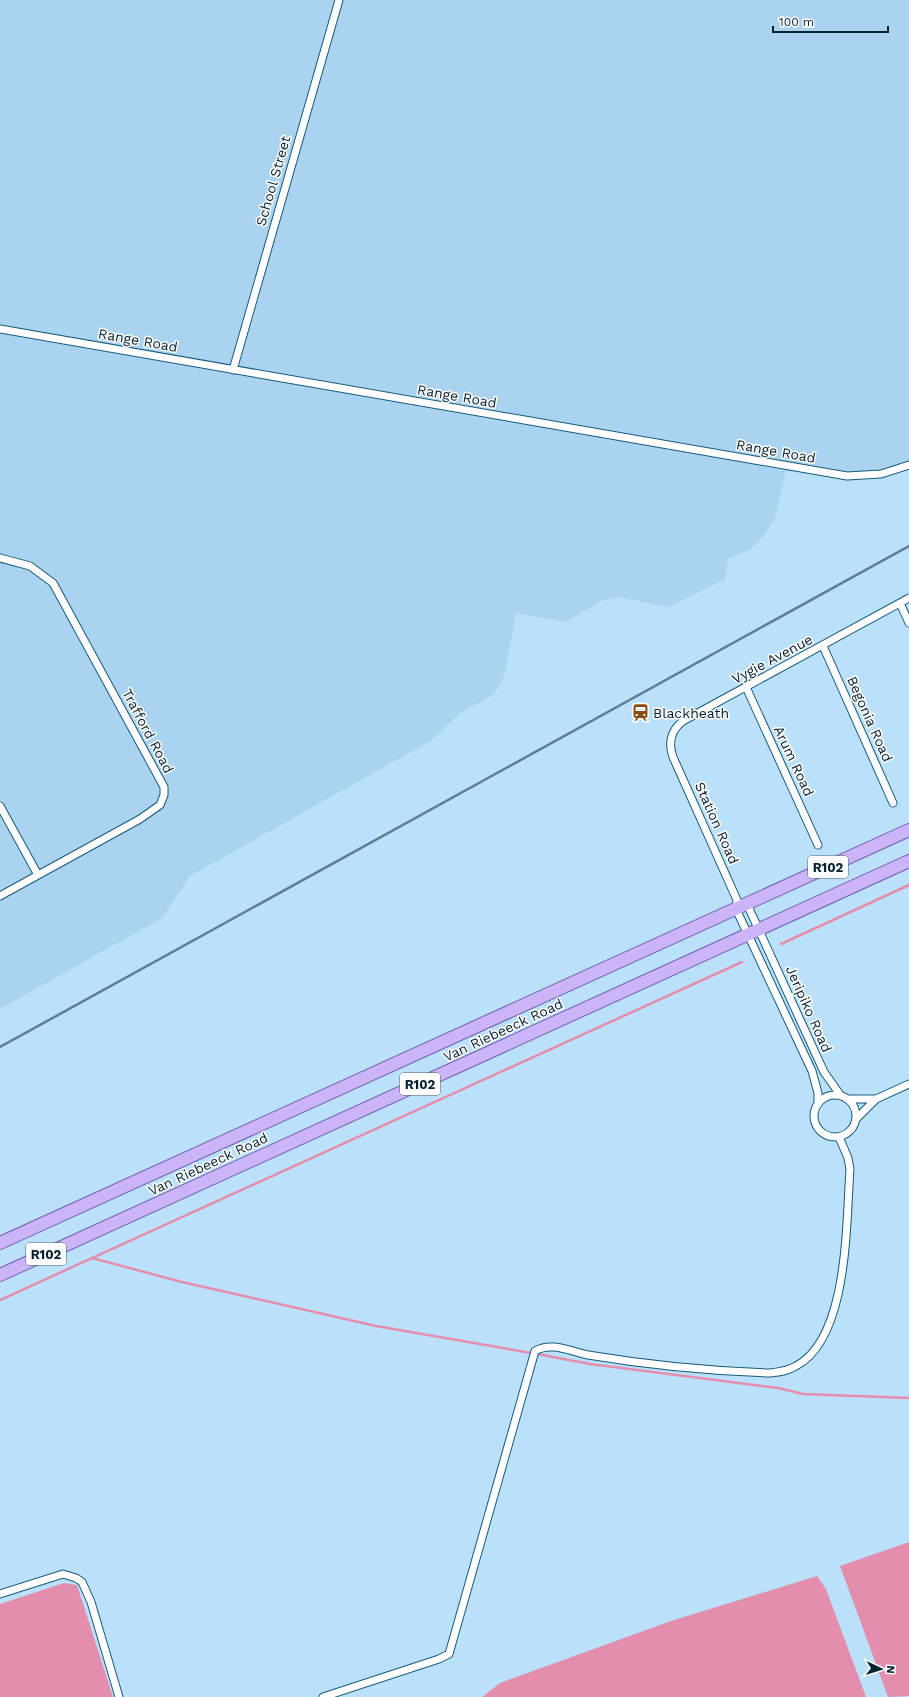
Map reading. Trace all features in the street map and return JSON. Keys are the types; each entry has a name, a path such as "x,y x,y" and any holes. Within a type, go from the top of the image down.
{"main road":[{"name":"Van Riebeeck Road","path":"0,1244 740,904 909,830"},
{"name":"Van Riebeeck Road","path":"0,1275 909,861"}],"street":[{"name":"School Street","path":"233,370 339,0"},
{"name":"Range Road","path":"0,329 847,476 881,474 909,465"},
{"name":"Trafford Road","path":"0,558 30,566 53,583 164,787 164,795 160,805 0,896"},
{"name":"Vygie Avenue","path":"673,757 671,741 673,732 679,724 909,598"},
{"path":"900,603 909,623"},
{"name":"Begonia Road","path":"823,646 893,803"},
{"name":"Arum Road","path":"746,687 818,845"},
{"name":"Station Road","path":"673,757 740,904"},
{"path":"0,806 38,875"},
{"path":"740,904 753,932"},
{"path":"740,904 753,932"},
{"name":"Jeripiko Road","path":"753,932 824,1072 844,1097"},
{"name":"Jeripiko Road","path":"753,932 812,1071 818,1093 818,1104"},
{"path":"876,1099 828,1096 818,1104 814,1117 817,1126 828,1136 839,1137 850,1131 856,1120 876,1099 909,1084"},
{"path":"844,1097 854,1108 856,1120"},
{"path":"323,1697 439,1659 449,1654 535,1351 550,1346 587,1355 656,1365 752,1372 782,1372 797,1366 809,1356 827,1330 839,1294 850,1169 848,1158 839,1137"},
{"path":"0,1594 63,1574 76,1578 82,1582 91,1602 119,1697"}],"shaded area":[{"path":"0,0 909,0 909,466 847,477 786,471 775,518 762,538 751,549 728,559 725,579 668,607 618,597 604,600 565,622 516,613 506,667 502,681 494,694 459,714 432,740 190,876 162,918 0,1009"},
{"path":"909,1542 909,1696 888,1697 840,1566"},
{"path":"817,1576 826,1589 866,1697 482,1697 500,1683 671,1621"},
{"path":"64,1583 77,1585 113,1697 0,1697 0,1604"}],"waterway":[{"path":"781,944 909,885"},
{"path":"0,1300 742,962"},
{"path":"92,1258 182,1282 376,1326 531,1353"},
{"path":"537,1354 590,1364 778,1388 803,1394 909,1398"}],"railway":[{"path":"0,1047 909,546"}],"place":[{"name":"Blackheath","path":"640,713"}]}
